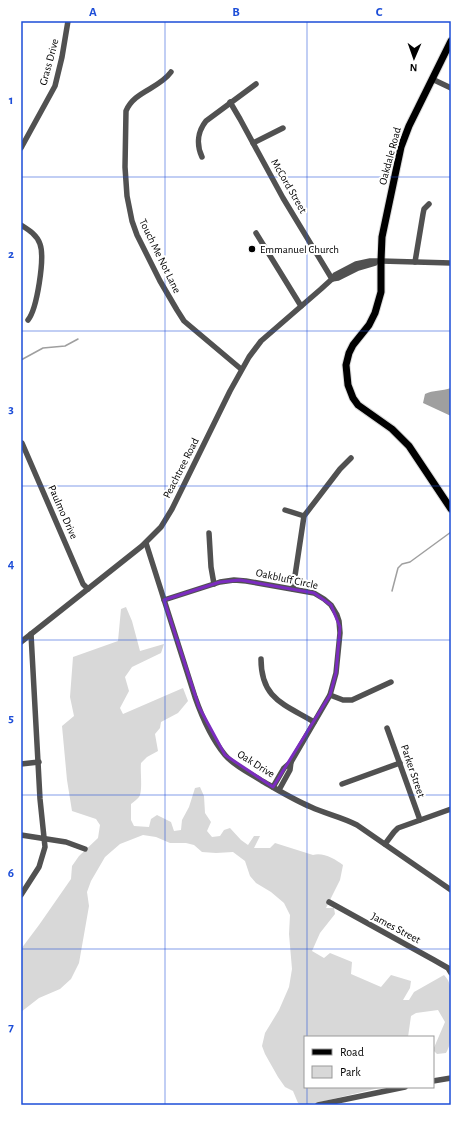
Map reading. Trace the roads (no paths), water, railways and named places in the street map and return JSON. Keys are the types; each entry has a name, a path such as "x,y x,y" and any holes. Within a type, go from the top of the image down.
{"main road":[{"name":"Oakdale Road","path":"451,41 409,126 401,147 382,237 381,260 377,272 377,292 379,298 376,310 369,325 353,345 349,353 346,369 350,391 358,405 392,428 409,446 451,509"}],"street":[{"name":"Grass Drive","path":"21,148 55,86 68,21"},
{"name":"Touch Me Not Lane","path":"171,72 161,83 132,101 126,111 125,167 129,212 134,228 148,258 176,310 184,321 242,369"},
{"path":"432,79 451,88"},
{"path":"202,157 198,141 203,125 213,115 256,84"},
{"name":"McCord Street","path":"230,102 283,198 332,279"},
{"path":"253,143 283,128"},
{"path":"415,262 424,209 429,204"},
{"path":"21,225 37,238 41,247 43,258 34,309 28,320"},
{"path":"256,233 301,306"},
{"name":"Peachtree Road","path":"21,642 146,543 161,527 172,509 252,352 261,342 335,275 356,264 370,261 381,260 451,263"},
{"name":"Paulmo Drive","path":"22,443 84,584 88,589"},
{"path":"293,589 304,516 340,468 352,458"},
{"path":"285,510 304,516"},
{"path":"209,533 214,584"},
{"name":"Oak Drive","path":"146,543 203,718 213,737 228,758 273,787 307,806 351,821 451,890"},
{"name":"Oakbluff Circle","path":"164,600 214,584 240,580 314,593 324,598 337,615 340,633 336,673 330,695 291,762 284,768 273,787"},
{"path":"21,894 42,861 45,847 40,799 31,634"},
{"path":"261,659 263,680 270,693 280,702 314,722"},
{"path":"330,695 343,700 352,700 391,682"},
{"name":"Parker Street","path":"387,728 420,820"},
{"path":"21,764 38,762"},
{"name":"Oakbluff Circle","path":"279,790 290,770 291,762"},
{"path":"342,784 400,763"},
{"path":"385,844 395,830 451,809"},
{"path":"21,835 75,844 85,849"},
{"name":"James Street","path":"329,902 448,968 451,973"},
{"path":"434,1081 451,1078"},
{"path":"318,1105 400,1088"}],"waterway":[{"path":"21,360 43,348 65,346 78,339"},
{"path":"392,591 398,568 402,564 410,562 451,532"}],"place":[{"name":"Emmanuel Church","path":"252,249"}]}
